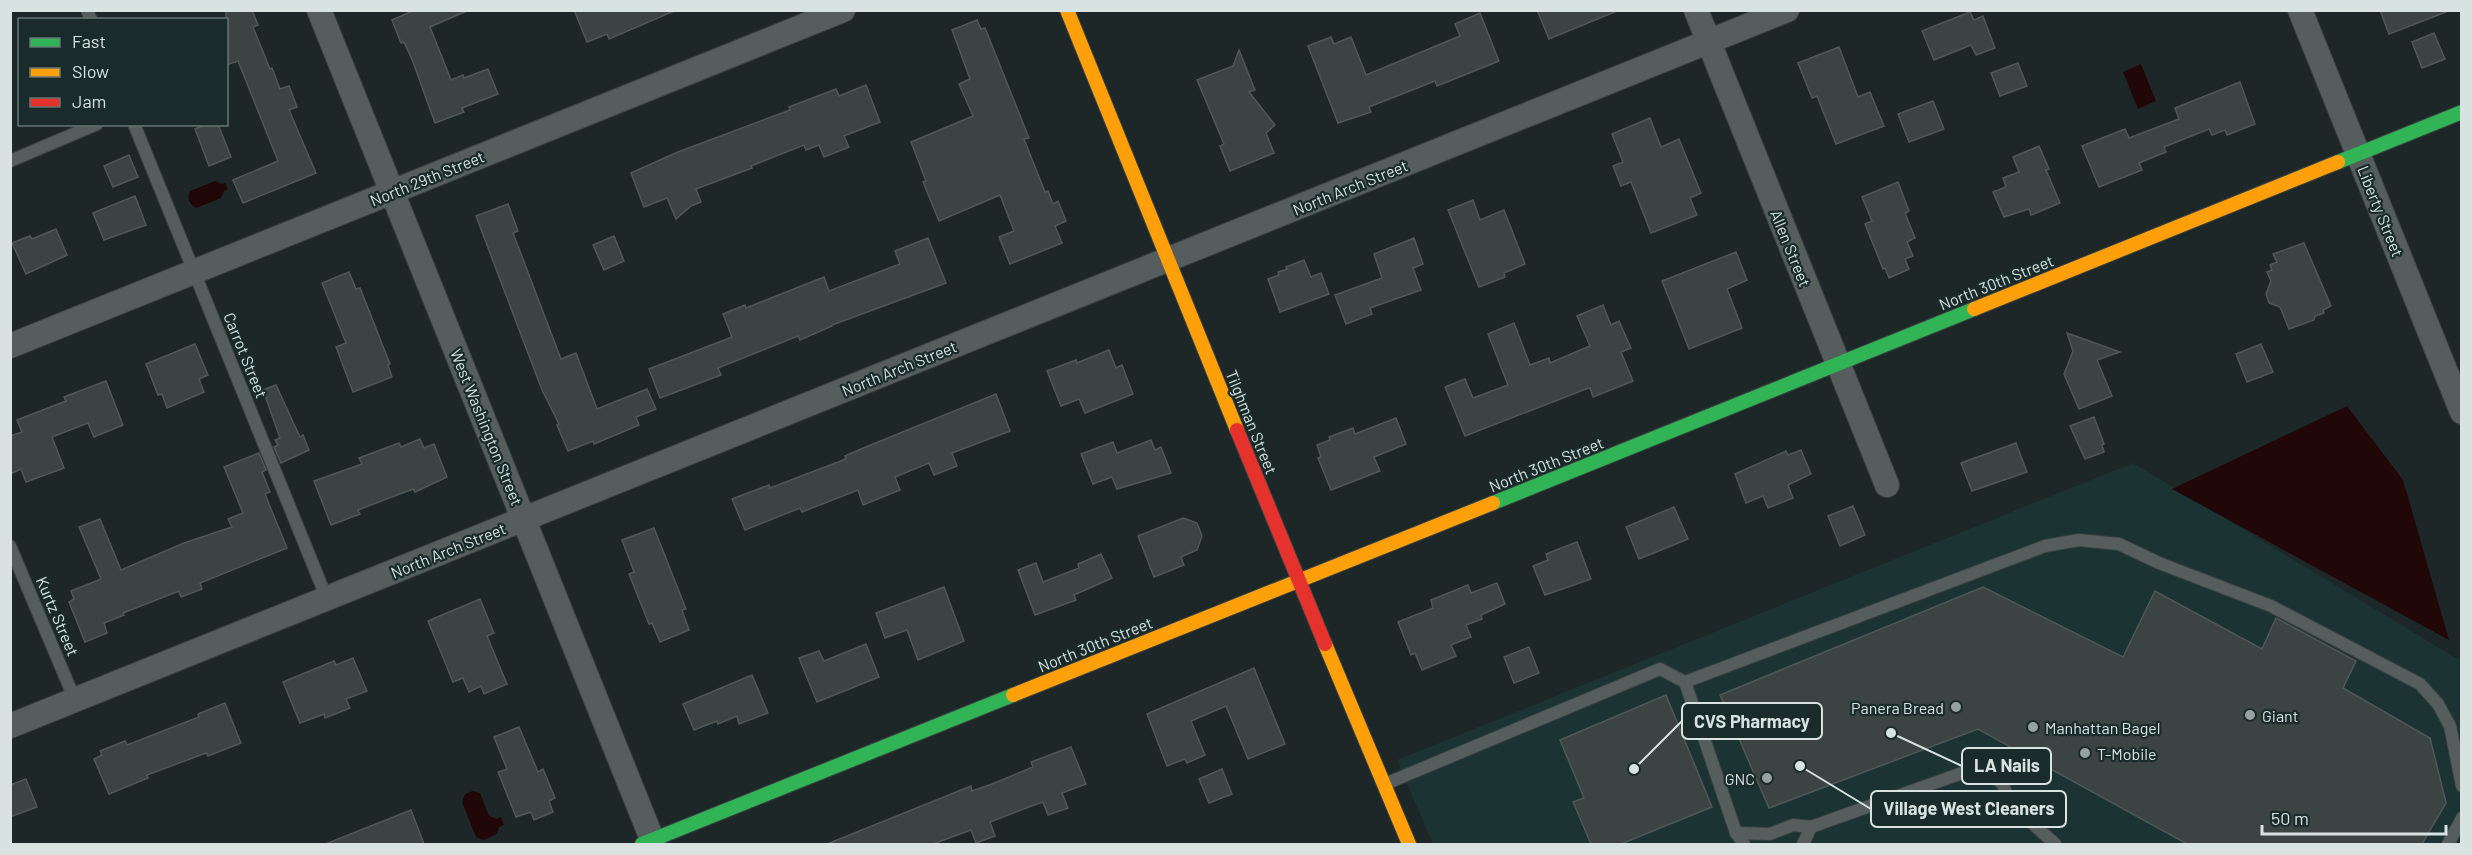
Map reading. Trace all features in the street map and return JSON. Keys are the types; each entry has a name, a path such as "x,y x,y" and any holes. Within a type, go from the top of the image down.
{"street":[{"name":"West Washington Street","path":"319,10 524,519 650,843"},
{"name":"Tilghman Street","path":"1067,10 1299,582 1409,844"},
{"name":"Allen Street","path":"1696,10 1887,485"},
{"name":"North Arch Street","path":"10,726 1787,10"},
{"name":"Liberty Street","path":"2300,10 2462,412"},
{"name":"North 29th Street","path":"10,346 839,11"},
{"name":"North 30th Street","path":"650,843 2462,112"}],"lane":[{"path":"10,161 92,126"},
{"name":"Carrot Street","path":"135,126 327,598"},
{"path":"1685,682 2045,546 2079,540 2119,544 2158,563 2271,606 2420,684 2438,704 2450,726 2462,786"},
{"name":"Kurtz Street","path":"10,546 75,700"},
{"path":"1384,785 1660,669 1685,682 1736,832 1744,844"},
{"path":"1736,832 1770,834 1793,825 1811,827 1980,767 2002,783 2011,804 2055,844"},
{"path":"2448,844 2462,818"},
{"path":"1803,844 1811,827"}],"shaded area":[{"path":"2141,64 2156,101 2138,109 2123,72"},
{"path":"215,181 225,183 228,189 224,191 221,198 196,208 192,205 189,201 190,191"},
{"path":"2347,406 2403,480 2449,640 2172,489"},
{"path":"2133,463 2461,661 2461,844 1433,844 1397,760"},
{"path":"473,791 480,793 489,816 497,819 501,817 504,825 499,827 497,834 484,840 476,837 462,802 465,794"}],"building":[{"path":"226,10 252,10 258,25 253,27 270,69 272,68 280,89 289,86 297,107 289,110 316,173 243,203 233,180 278,161 238,61 228,64 228,18 226,18"},
{"path":"415,10 469,10 430,27 451,80 488,69 498,94 462,108 464,112 435,123 413,62 404,42 401,43 392,20"},
{"path":"574,10 674,11 609,39 607,34 587,42"},
{"path":"1537,10 1617,10 1617,11 1549,39"},
{"path":"2380,10 2445,10 2446,12 2389,34"},
{"path":"1970,12 1974,20 1983,16 1995,48 1976,55 1971,45 1934,60 1922,31"},
{"path":"1480,13 1499,61 1437,86 1435,81 1369,107 1371,112 1338,123 1308,46 1331,37 1334,44 1351,37 1366,75 1460,36 1455,24"},
{"path":"977,20 981,29 985,28 1029,138 1024,139 1045,192 1048,191 1053,204 1058,201 1066,221 1055,226 1062,243 1010,264 999,237 1014,231 1000,195 939,221 923,182 926,181 911,142 973,116 959,84 970,79 952,30"},
{"path":"2434,33 2445,59 2422,68 2412,42"},
{"path":"1839,47 1858,97 1870,92 1884,126 1836,144 1817,96 1812,98 1798,63"},
{"path":"1239,50 1255,90 1249,92 1275,125 1266,133 1274,153 1230,171 1220,146 1224,144 1197,80 1233,66"},
{"path":"2018,63 2027,86 2000,96 1991,73"},
{"path":"2240,82 2255,124 2227,135 2225,130 2212,135 2209,129 2164,147 2166,152 2139,163 2142,170 2099,187 2082,146 2125,129 2129,138 2179,119 2175,108"},
{"path":"866,85 880,122 844,136 849,147 824,157 819,145 806,150 804,145 751,166 752,168 696,189 701,202 691,206 676,219 667,198 644,207 631,173 678,152 790,110 789,107 836,89 839,96"},
{"path":"1933,101 1944,129 1909,142 1898,114"},
{"path":"1650,118 1661,147 1679,139 1701,193 1690,198 1697,215 1651,233 1631,182 1621,186 1613,166 1623,162 1612,134"},
{"path":"202,126 219,126 231,157 209,166 195,129"},
{"path":"2039,146 2060,203 2031,215 2029,209 2004,217 1993,192 2006,187 2003,178 2019,172 2013,157"},
{"path":"129,155 138,177 113,187 104,166"},
{"path":"1898,182 1909,211 1905,213 1915,238 1907,242 1913,256 1905,259 1909,269 1889,278 1885,268 1883,269 1865,224 1872,221 1862,197"},
{"path":"135,196 146,225 104,240 93,213"},
{"path":"1473,200 1480,220 1504,210 1525,264 1504,273 1505,277 1479,287 1448,210"},
{"path":"508,204 518,231 513,233 561,359 576,353 597,409 647,389 656,409 636,417 639,425 594,444 593,441 568,451 557,425 559,424 542,390 476,216"},
{"path":"56,229 67,255 26,274 12,243 30,236 32,239"},
{"path":"614,236 624,261 604,270 593,245"},
{"path":"928,238 946,283 832,325 800,340 798,336 718,368 721,375 660,398 649,369 732,337 723,314 745,305 746,308 824,277 829,291 900,264 895,251"},
{"path":"1414,238 1423,264 1413,268 1421,290 1370,308 1372,314 1346,324 1335,295 1382,278 1374,254"},
{"path":"2304,243 2331,306 2323,310 2324,313 2315,316 2314,320 2289,329 2280,307 2269,303 2266,294 2271,281 2267,272 2272,270 2270,265 2277,262 2273,254"},
{"path":"1736,252 1747,280 1727,289 1742,328 1689,349 1662,281"},
{"path":"1304,260 1311,277 1321,273 1329,294 1280,312 1268,279 1279,275 1278,272 1287,269 1286,267"},
{"path":"349,272 356,289 360,288 390,364 388,365 392,377 353,392 336,347 346,343 322,283"},
{"path":"1603,305 1611,325 1619,321 1631,348 1621,352 1633,381 1593,397 1590,388 1586,389 1465,436 1445,387 1465,379 1473,398 1508,385 1488,334 1514,323 1530,365 1549,358 1550,363 1590,346 1577,316"},
{"path":"2067,333 2120,352 2097,360 2112,396 2079,409 2064,374 2073,351"},
{"path":"195,344 208,375 199,379 204,392 167,408 162,394 158,395 146,364"},
{"path":"2261,344 2273,372 2247,382 2236,354"},
{"path":"1109,350 1116,368 1122,365 1133,394 1085,413 1079,399 1061,406 1047,371 1076,360 1077,363"},
{"path":"106,381 123,425 94,437 88,423 52,437 64,468 26,482 21,469 10,474 10,436 22,432 17,420 66,401 64,397"},
{"path":"276,385 300,437 303,435 309,450 281,463 274,447 278,445 275,440 280,438 263,390"},
{"path":"996,394 1010,431 952,453 957,466 934,475 929,463 895,477 900,490 863,505 858,490 802,512 800,508 745,530 732,499 769,485 770,488 846,459 845,456 861,449"},
{"path":"2094,417 2104,444 2102,445 2104,452 2085,459 2070,426"},
{"path":"1396,418 1406,444 1374,457 1380,471 1331,490 1318,458 1321,457 1317,445 1330,440 1329,437 1353,428 1355,434"},
{"path":"420,439 424,448 434,444 447,477 415,492 413,489 358,510 360,514 331,525 314,481 362,464 359,458 399,443 401,447"},
{"path":"1151,440 1155,450 1161,447 1171,473 1117,489 1112,477 1093,484 1081,454 1113,442 1117,453"},
{"path":"2016,443 2027,472 1972,491 1961,463"},
{"path":"1801,450 1811,474 1788,485 1793,498 1768,508 1763,496 1746,503 1735,474 1786,451 1788,455"},
{"path":"259,453 266,470 262,472 270,492 265,494 287,548 200,583 202,589 181,597 179,591 123,613 124,615 104,623 107,633 85,642 69,602 74,599 71,591 101,579 79,527 100,519 121,570 184,543 232,527 228,519 243,513 224,467"},
{"path":"1853,506 1865,535 1840,546 1828,516"},
{"path":"1674,507 1688,539 1639,559 1626,527"},
{"path":"1183,518 1197,523 1202,536 1197,550 1181,557 1184,565 1154,577 1138,536"},
{"path":"654,528 686,609 682,610 689,630 660,642 652,623 649,624 629,574 634,572 622,540"},
{"path":"1577,542 1591,579 1545,595 1533,566 1548,560 1546,554"},
{"path":"1101,554 1112,578 1074,595 1076,600 1035,615 1018,570 1036,563 1043,582 1079,568 1078,564"},
{"path":"1497,583 1505,604 1481,615 1482,619 1466,625 1471,637 1451,645 1456,656 1422,670 1415,653 1411,655 1398,622 1433,608 1431,600 1468,585 1471,593"},
{"path":"944,587 964,641 918,660 907,630 885,638 876,613"},
{"path":"1983,587 2123,657 2155,591 2262,649 2276,618 2356,661 2343,688 2430,738 2446,803 2422,844 2187,844 1978,729 1769,808 1720,695"},
{"path":"480,599 494,633 487,636 507,684 484,694 481,686 469,692 463,678 453,682 428,621"},
{"path":"866,644 879,677 817,702 799,658 819,651 824,661"},
{"path":"1529,647 1539,673 1514,683 1504,657"},
{"path":"353,658 367,691 346,699 350,708 325,718 324,714 300,723 283,682 334,661 336,665"},
{"path":"1254,668 1285,744 1248,759 1226,706 1191,721 1205,755 1187,763 1185,759 1167,766 1147,714"},
{"path":"752,675 768,713 739,724 737,716 694,730 683,704"},
{"path":"1666,695 1712,807 1621,844 1591,844 1573,802 1584,798 1560,740"},
{"path":"225,703 241,743 208,756 206,753 147,775 148,778 109,794 94,759 102,755 100,751 125,741 127,745 199,717 198,714"},
{"path":"519,727 538,772 543,769 555,798 549,801 553,812 534,820 531,812 516,817 498,772 507,769 494,737"},
{"path":"1071,747 1086,784 1062,793 1068,808 1048,815 1043,802 1029,807 990,822 995,836 976,843 971,830 933,844 827,844 971,786 972,791 992,784 1033,767 1031,762"},
{"path":"1222,769 1232,794 1209,803 1199,779"},
{"path":"26,779 37,807 10,817 10,785"},
{"path":"411,810 424,844 328,844 328,843"}],"traffic: fast":[{"path":"2338,162 2462,112"},
{"path":"1493,503 1974,309"},
{"path":"642,844 1013,695"}],"traffic: slow":[{"path":"1067,10 1237,430"},
{"path":"1974,309 2338,162"},
{"path":"1013,695 1493,503"},
{"path":"1325,644 1409,844"}],"traffic: jam":[{"path":"1237,430 1325,644"}],"place":[{"name":"Panera Bread","path":"1956,707"},
{"name":"Giant","path":"2250,715"},
{"name":"Manhattan Bagel","path":"2033,727"},
{"name":"LA Nails","path":"1891,733"},
{"name":"T-Mobile","path":"2085,753"},
{"name":"Village West Cleaners","path":"1800,766"},
{"name":"CVS Pharmacy","path":"1634,769"},
{"name":"GNC","path":"1767,778"}]}
